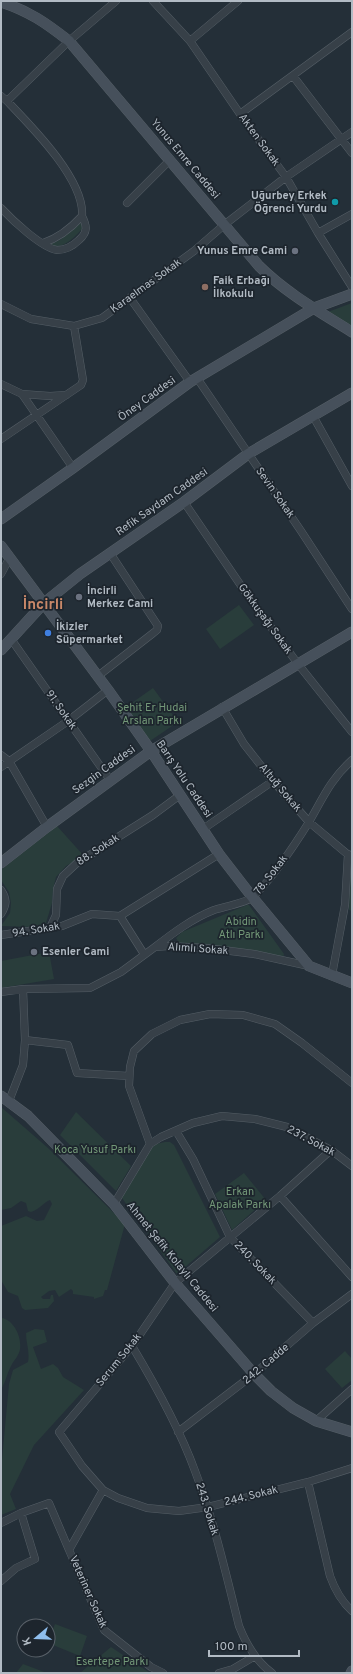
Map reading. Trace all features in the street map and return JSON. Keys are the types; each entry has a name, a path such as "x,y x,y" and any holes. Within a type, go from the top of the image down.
{"street":[{"path":"1,208 19,226 51,248 60,250 73,245 86,232 80,198 66,171 45,142 4,99 116,1"},
{"name":"Akten Sokak","path":"153,1 190,41 240,114 286,177 318,233 352,287"},
{"path":"190,41 238,1"},
{"name":"Yunus Emre Caddesi","path":"1,2 16,7 47,23 69,41 270,278 352,332"},
{"path":"240,114 352,32"},
{"path":"293,76 352,154"},
{"name":"Karaelmas Sokak","path":"1,304 31,319 74,326 102,318 194,251 224,225 286,177 352,132"},
{"path":"127,203 170,160"},
{"path":"318,233 352,214"},
{"path":"44,243 51,241 63,233 82,216"},
{"path":"314,308 352,294"},
{"name":"Sevin Sokak","path":"130,298 248,454 352,609"},
{"name":"Öney Caddesi","path":"1,519 193,380 314,308"},
{"path":"1,439 81,385 83,380 74,326"},
{"path":"1,384 22,394 50,396 67,395"},
{"name":"Refik Saydam Caddesi","path":"1,650 44,603 80,574 184,502 248,454 352,393"},
{"path":"22,394 73,468"},
{"path":"314,416 352,486"},
{"name":"Gökkuşağı Sokak","path":"184,502 246,593 298,664 352,732"},
{"name":"Barış Yolu Caddesi","path":"1,546 98,676 151,751 219,854 253,898 309,966 352,983"},
{"path":"98,676 157,630 158,626 110,553"},
{"path":"1,574 10,557"},
{"name":"Sezgin Caddesi","path":"1,863 47,827 151,751 222,707 352,632"},
{"name":"91. Sokak","path":"12,639 110,780"},
{"path":"1,767 68,721 108,690"},
{"name":"Altuğ Sokak","path":"222,707 244,744 273,781 309,822 350,856"},
{"path":"1,754 9,761 47,827"},
{"name":"78. Sokak","path":"154,947 174,932 213,910 253,898 285,858 309,822 328,787 339,771 352,760"},
{"path":"203,829 273,781"},
{"name":"88. Sokak","path":"50,928 56,915 57,889 63,876 77,863 153,815 180,795"},
{"path":"144,954 120,916 219,854"},
{"path":"332,975 345,905 350,856"},
{"path":"1,890 6,897 6,906 1,914"},
{"name":"94. Sokak","path":"1,935 62,926 92,914 120,916"},
{"name":"Alımlı Sokak","path":"1,992 23,988 90,988 121,972 154,947 169,946 207,948 254,954 309,966"},
{"path":"5,1098 23,1065 23,988"},
{"path":"150,1144 129,1086 130,1068 134,1051 152,1034 180,1020 210,1014 243,1015 274,1024 302,1043 352,1083"},
{"path":"24,1040 68,1045 77,1074 129,1076"},
{"name":"Ahmet Şefik Kolaylı Caddesi","path":"5,1098 28,1116 114,1204 175,1283 254,1374 292,1408 316,1421 352,1432"},
{"name":"237. Sokak","path":"114,1204 150,1144 160,1136 176,1131 193,1123 222,1116 255,1119 287,1127 331,1150 352,1166"},
{"name":"240. Sokak","path":"176,1131 193,1159 230,1237 313,1323"},
{"name":"Serum Sokak","path":"59,1432 132,1346 175,1283 280,1196 331,1150"},
{"path":"280,1196 352,1277"},
{"name":"242. Cadde","path":"178,1432 254,1374 313,1323 352,1294"},
{"name":"243. Sokak","path":"132,1346 156,1386 195,1470 208,1507 240,1626 246,1642 255,1656 272,1673"},
{"path":"316,1421 352,1388"},
{"name":"244. Sokak","path":"59,1432 82,1466 102,1490 118,1498 147,1508 179,1511 208,1507 308,1482 352,1468"},
{"path":"308,1482 330,1576 338,1595 352,1611"},
{"name":"Veteriner Sokak","path":"102,1490 69,1550 104,1630 151,1667 163,1673"},
{"path":"1,1523 21,1512 49,1503 69,1550"},
{"path":"1,1581 16,1568 35,1559 21,1512"},
{"path":"219,1673 233,1669 255,1656"}],"green space":[{"path":"81,223 84,223 84,227 70,241 66,244 52,246 51,244 60,240"},
{"path":"352,303 352,330 325,313"},
{"path":"239,605 254,625 220,649 206,629"},
{"name":"Şehit Er Hudai Arslan Parkı","path":"153,688 178,722 150,741 126,707"},
{"path":"57,826 84,856 66,866 56,877 52,903 46,923 33,927 1,926 10,913 11,903 9,892 1,880 1,870"},
{"path":"350,873 352,873 352,911 349,910"},
{"name":"Abidin Atlı Parkı","path":"249,905 284,954 283,958 257,952 206,944 179,943 176,938 182,932"},
{"path":"49,952 54,979 1,988 1,961"},
{"path":"1,1107 48,1148 125,1224 107,1290 105,1290 103,1296 94,1299 94,1297 73,1294 71,1289 59,1297 55,1290 49,1291 41,1297 43,1299 50,1299 51,1295 53,1295 54,1301 48,1308 25,1310 22,1308 18,1296 8,1292 1,1280 1,1226 26,1216 37,1221 44,1220 52,1204 50,1200 31,1212 28,1211 26,1203 21,1201 11,1208 1,1210"},
{"name":"Koca Yusuf Parkı","path":"76,1112 131,1166 116,1191 60,1135"},
{"path":"170,1142 174,1145 220,1237 177,1274 122,1198 152,1148 156,1144"},
{"name":"Erkan Apalak Parkı","path":"244,1173 266,1200 232,1230 215,1194"},
{"path":"1,1318 6,1319 13,1325 20,1340 19,1354 10,1369 2,1388"},
{"path":"35,1329 44,1330 47,1342 33,1347 41,1369 53,1364 58,1368 63,1377 84,1390 34,1445 10,1494 16,1509 1,1515 1,1470 9,1384 13,1370 28,1362 29,1355 26,1333"},
{"path":"345,1351 352,1359 352,1380 342,1388 325,1369"},
{"path":"56,1624 87,1636 80,1656 56,1646"},
{"name":"Esertepe Parkı","path":"111,1647 150,1673 80,1673"},
{"name":"Esertepe Parkı","path":"23,1664 47,1673 16,1673"}],"place":[{"name":"Uğurbey Erkek Öğrenci Yurdu","path":"335,202"},
{"name":"Yunus Emre Cami","path":"295,251"},
{"name":"Faik Erbağı İlkokulu","path":"205,287"},
{"name":"İncirli Merkez Cami","path":"79,597"},
{"name":"İkizler Süpermarket","path":"48,633"},
{"name":"Esenler Cami","path":"34,952"}],"district":[{"name":"İncirli","path":"43,605"}]}
